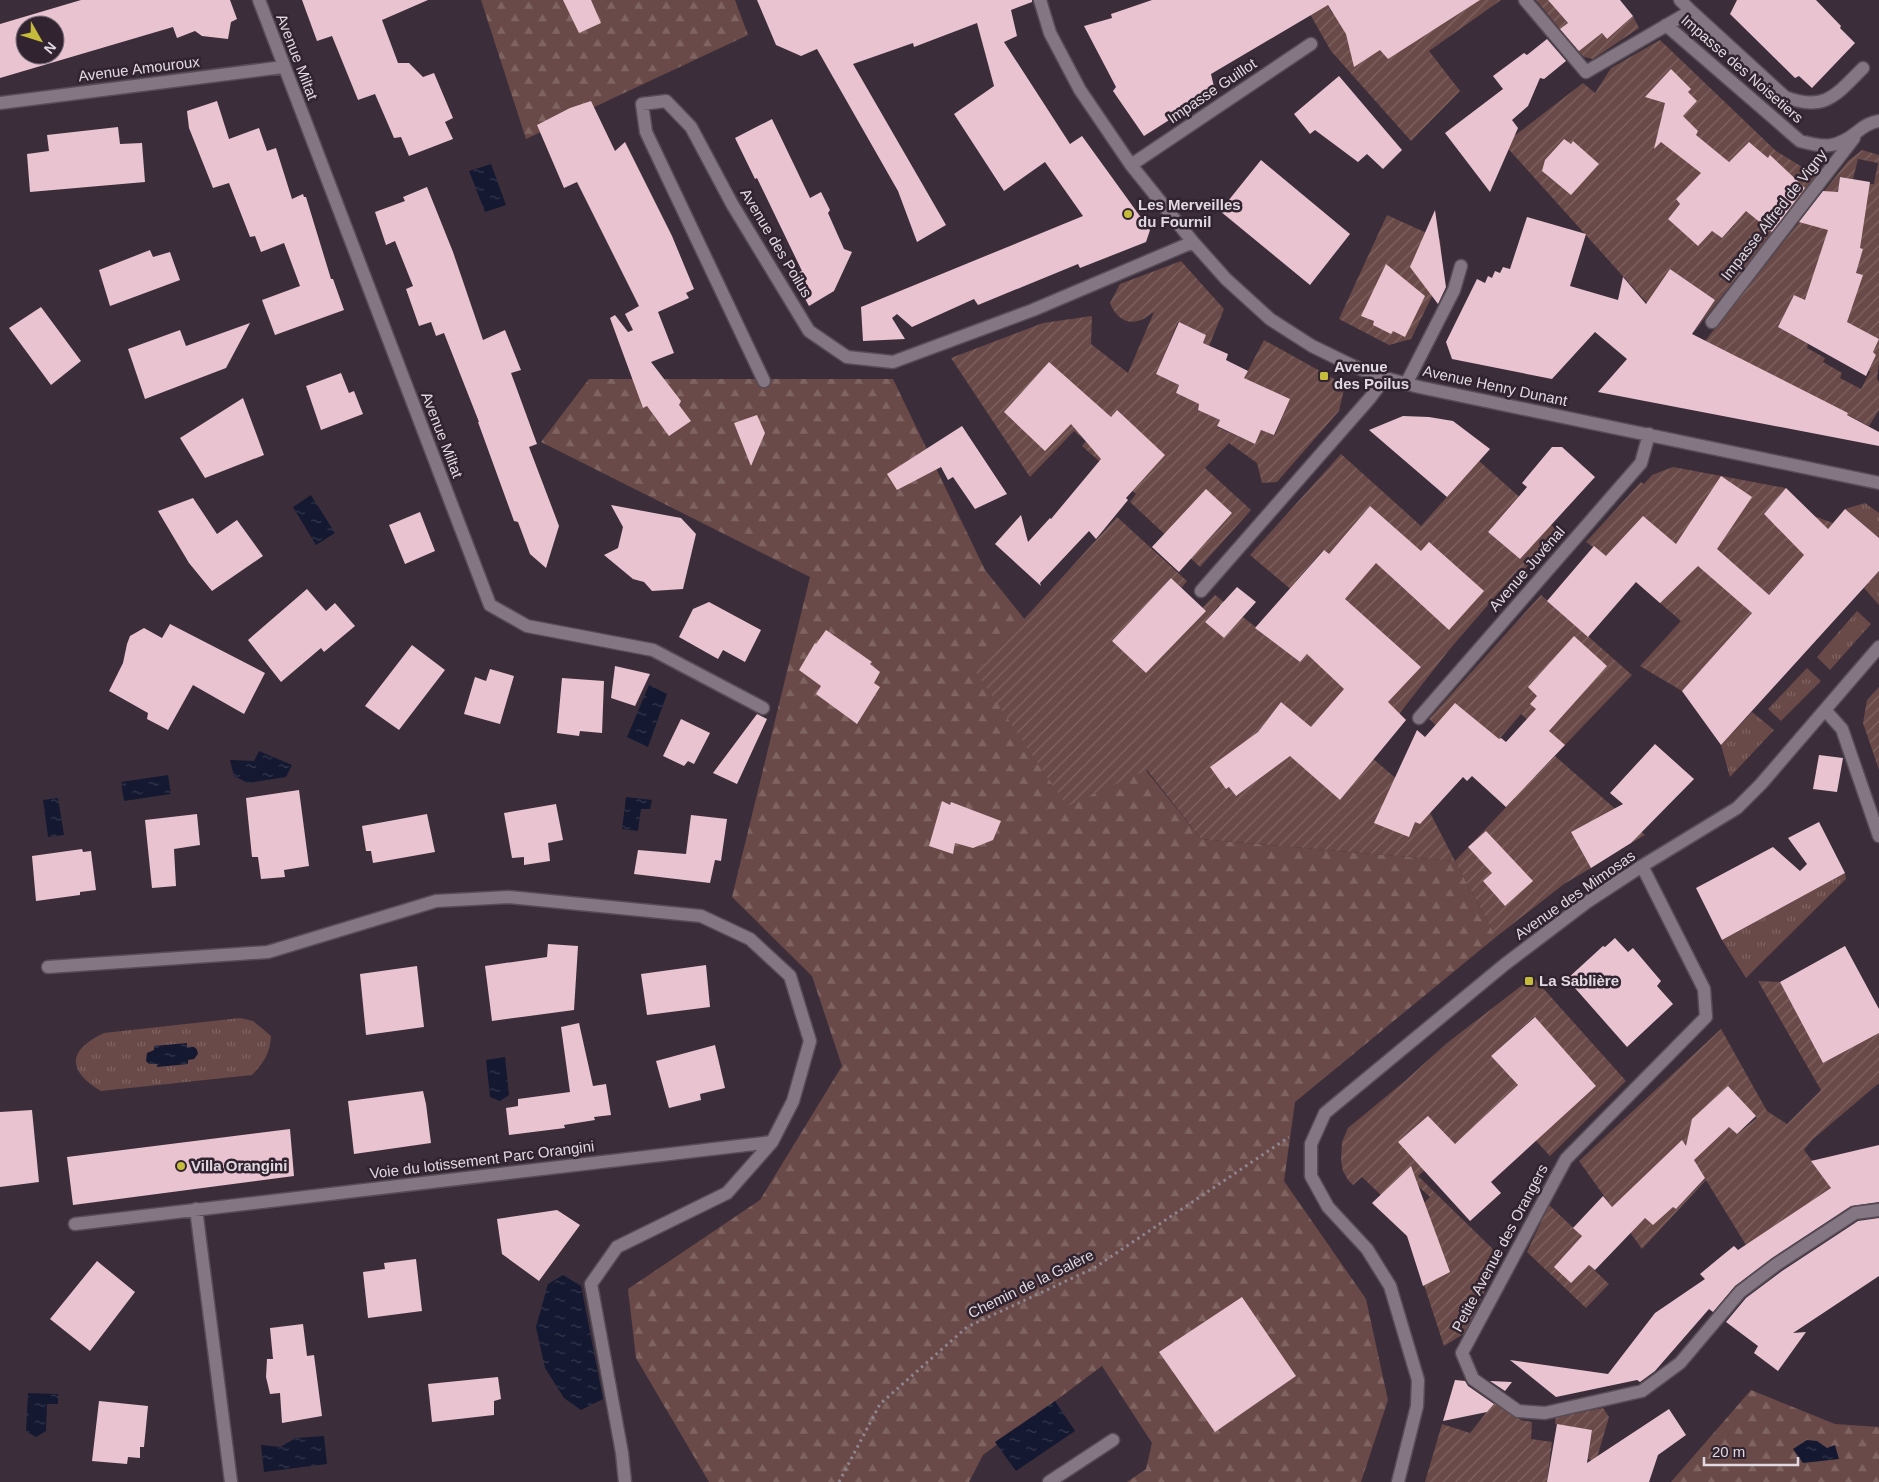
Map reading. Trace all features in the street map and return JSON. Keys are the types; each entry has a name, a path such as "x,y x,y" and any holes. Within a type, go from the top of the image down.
{"street":[{"name":"Avenue Miltat","path":"259,0 490,605 527,626 653,650 763,708"},
{"name":"Avenue Henry Dunant","path":"1040,0 1050,33 1080,90 1131,165 1193,242 1226,278 1270,319 1320,350 1353,366 1406,384 1879,483"},
{"name":"Impasse des Noisetiers","path":"1525,0 1586,72 1692,11 1680,0"},
{"path":"1692,11 1785,97 1800,103 1819,103 1837,94 1863,68"},
{"name":"Impasse des Noisetiers","path":"1666,25 1800,141 1817,146 1830,146 1845,141 1861,128 1879,121"},
{"name":"Impasse Guillot","path":"1131,165 1312,44"},
{"name":"Avenue Amouroux","path":"0,103 283,67"},
{"name":"Avenue des Poilus","path":"764,381 646,132 642,104 666,101 691,127 732,204 809,331 846,356 893,362 1033,310 1193,242"},
{"name":"Impasse Alfred de Vigny","path":"1712,322 1861,128"},
{"path":"1406,384 1454,290 1461,266"},
{"path":"1201,591 1370,398 1385,378"},
{"name":"Avenue Juvénal","path":"1419,718 1641,463 1649,434"},
{"name":"Avenue des Mimosas","path":"1398,1482 1417,1406 1418,1380 1413,1357 1390,1286 1367,1249 1328,1208 1311,1176 1311,1144 1324,1113 1504,965 1587,902 1737,808 1761,784 1879,647"},
{"path":"1825,710 1842,729 1879,836"},
{"name":"Petite Avenue des Orangers","path":"1642,866 1704,989 1706,1018 1566,1159 1462,1353 1473,1378 1518,1411 1545,1413 1642,1391 1680,1363 1740,1292 1777,1264 1855,1213 1879,1210"},
{"path":"48,967 268,952 436,901 509,897 701,916 750,939 790,976 810,1041 793,1101 772,1142 726,1192 617,1247 591,1284 622,1454 625,1482"},
{"name":"Voie du lotissement Parc Orangini","path":"75,1224 772,1142"},
{"path":"196,1209 230,1482"},
{"path":"1049,1482 1113,1440"}],"path":[{"name":"Chemin de la Galère","path":"839,1482 880,1404 967,1327 1094,1268 1292,1135"}],"green space":[{"path":"481,0 735,0 748,35 526,139"},
{"path":"1302,0 1324,0 1333,14 1354,0 1430,32 1464,10 1459,0 1501,0 1429,51 1460,91 1411,141 1331,51"},
{"path":"1536,0 1566,0 1556,9 1586,45 1602,33 1607,39 1633,16 1639,28 1593,59 1584,57"},
{"path":"1660,40 1776,151 1817,176 1693,333 1715,300 1670,269 1647,303 1504,144 1583,83 1595,93 1611,68","holes":["1564,139 1598,165 1570,194 1545,174 1560,156 1554,150","1748,143 1768,158 1725,166","1687,187 1734,225 1722,238 1712,231 1700,243 1690,239 1668,219 1680,204 1676,199"]},
{"path":"1862,150 1879,155 1879,339 1879,362 1877,379 1879,382 1879,410 1869,426 1705,341 1848,161","holes":["1858,159 1878,163 1874,184 1870,184 1829,208 1832,192 1838,192 1840,177 1853,179","1826,238 1863,249 1856,273 1863,275 1813,277","1794,295 1879,339 1873,352 1876,355 1861,389 1840,378 1842,373 1823,362 1825,358 1807,348 1808,344 1778,327"]},
{"path":"1387,215 1440,239 1443,274 1411,339 1389,345 1339,319"},
{"path":"1181,261 1224,309 1209,346 1203,343 1206,335 1178,322 1156,374 1179,385 1176,393 1199,404 1198,410 1220,420 1217,427 1255,444 1261,430 1275,435 1290,399 1244,378 1264,340 1345,385 1339,411 1277,482 1262,483 1257,463 1229,443 1205,468 1251,510 1200,567 1130,502 1136,494 1082,446 1086,441 1074,431 1030,477 951,358 1043,323 1092,316 1091,344 1128,373 1154,312 1136,322 1126,321 1118,316 1110,303 1120,284","holes":["1206,490 1232,513 1207,541 1181,517"]},
{"path":"589,379 893,379 985,570 1201,839 1455,861 1496,937 1295,1102 1284,1181 1366,1299 1388,1400 1361,1482 1127,1482 1146,1469 1152,1443 1102,1366 983,1455 969,1482 709,1482 636,1358 628,1289 760,1200 842,1066 812,976 732,897 810,577 541,442"},
{"path":"1341,454 1421,526 1479,461 1559,532 1522,572 1519,569 1449,650 1399,714 1365,752 1425,803 1455,861 1201,839 1147,770 1067,806 976,672 1117,517 1187,581 1182,588 1171,578 1112,641 1146,673 1175,595 1180,590 1176,595 1197,613 1215,595 1300,662 1333,625 1250,555","holes":["1511,505 1543,534 1520,559 1488,532","1370,506 1398,531 1348,532","1429,543 1449,629 1395,581","1323,550 1359,582 1333,613 1296,581","1219,605 1238,621 1224,638 1205,622","1365,617 1421,667 1399,690 1344,641","1281,702 1309,726 1287,753 1260,729","1239,746 1262,777 1236,796 1229,787 1226,789","1309,772 1359,777 1340,800"]},
{"path":"1673,467 1786,488 1764,514 1773,523 1789,507 1833,523 1682,691 1640,666 1681,621 1595,547 1586,542 1641,482 1644,484 1652,475"},
{"path":"1865,503 1879,513 1879,538 1845,509"},
{"path":"1879,571 1879,605 1864,588"},
{"path":"1541,595 1632,675 1564,746 1563,744 1529,772 1536,776 1555,756 1645,835 1624,847 1605,814 1571,832 1591,868 1564,884 1496,937 1455,861 1515,798 1429,719","holes":["1521,714 1549,739 1481,760"]},
{"path":"1857,611 1871,624 1830,670 1817,657"},
{"path":"1807,668 1821,681 1781,721 1768,709"},
{"path":"1879,687 1879,770 1863,723 1867,700"},
{"path":"1752,712 1774,730 1730,777 1721,745"},
{"path":"1845,873 1846,879 1746,978 1722,940"},
{"path":"1533,977 1626,1081 1550,1156 1500,1102 1418,1176 1501,1257 1465,1333 1444,1346 1408,1236 1407,1220 1430,1197 1404,1173 1381,1195 1362,1177 1353,1185 1343,1171 1341,1160 1342,1142 1348,1128 1447,1043","holes":["1534,1017 1596,1086 1554,1124 1491,1056"]},
{"path":"1758,981 1780,982 1823,1063 1879,1033 1879,1083 1812,1140 1804,1150 1846,1207 1746,1245 1706,1180 1642,1249 1579,1161 1721,1029 1767,1111 1787,1124 1821,1090","holes":["1728,1086 1757,1118 1737,1134 1729,1127","1682,1141 1705,1179 1676,1209 1671,1205 1653,1225 1645,1218 1639,1224"]},
{"path":"240,1018 253,1021 271,1036 266,1057 252,1075 101,1091 90,1083 77,1068 76,1060 83,1046 104,1033"},
{"path":"1549,1205 1582,1236 1555,1267 1571,1283 1589,1265 1609,1284 1586,1308 1527,1252"},
{"path":"1751,1390 1835,1424 1879,1427 1879,1482 1671,1482"},
{"path":"1495,1402 1521,1420 1532,1422 1531,1439 1552,1442 1547,1482 1425,1482 1442,1424 1470,1433"},
{"path":"1603,1408 1609,1417 1596,1461 1588,1459 1592,1430 1555,1424 1556,1417"}],"water":[{"path":"491,164 506,205 485,212 469,171"},
{"path":"311,495 335,533 316,545 293,507"},
{"path":"649,685 667,694 648,747 627,737"},
{"path":"259,751 292,765 286,777 248,783 234,776 230,760 254,761"},
{"path":"168,775 171,794 124,801 121,782"},
{"path":"626,797 652,800 650,809 641,809 638,831 622,829"},
{"path":"58,798 64,835 48,837 43,800"},
{"path":"187,1043 187,1047 195,1047 198,1054 194,1059 188,1060 188,1064 157,1067 157,1064 149,1064 146,1061 147,1053 154,1050 154,1046"},
{"path":"505,1057 509,1095 500,1101 490,1097 486,1060"},
{"path":"563,1275 581,1286 603,1399 581,1410 564,1398 545,1368 536,1327 548,1284"},
{"path":"28,1393 58,1394 58,1404 47,1404 46,1431 36,1437 26,1431"},
{"path":"1055,1401 1075,1431 1016,1471 995,1442"},
{"path":"324,1436 327,1464 264,1472 261,1445 280,1447 296,1438"},
{"path":"1807,1440 1817,1441 1827,1448 1835,1445 1839,1459 1803,1463 1793,1449"}],"building":[{"path":"81,0 230,0 237,19 231,22 228,39 202,36 195,31 177,38 173,27 65,59 65,15 30,15"},
{"path":"302,0 428,0 382,20 398,63 409,63 423,77 434,73 453,118 445,122 453,139 409,156 401,137 394,138 375,94 358,100 332,36 317,41"},
{"path":"563,0 591,0 601,23 579,33"},
{"path":"757,0 1032,0 1032,2 1011,10 1017,36 1004,42 1070,144 1082,136 1150,230 1146,242 1080,268 1078,264 978,305 974,299 912,327 897,314 892,318 905,339 863,341 861,307 1083,216 1045,162 1004,191 954,114 994,86 977,23 914,47 913,43 853,64 946,225 917,242 898,191 817,49 801,56 776,45"},
{"path":"1152,0 1480,0 1388,59 1380,50 1354,67 1346,34 1328,5 1211,74 1215,91 1144,136 1113,91 1116,87 1084,26 1112,18 1111,14"},
{"path":"1548,0 1620,0 1633,16 1607,39 1602,33 1579,51 1560,29 1568,23"},
{"path":"1737,0 1816,0 1855,43 1812,88 1799,76 1795,78 1730,14"},
{"path":"15,20 15,65 44,65 0,78 0,24"},
{"path":"1547,39 1566,61 1544,79 1540,78 1528,106 1512,120 1518,128 1490,192 1445,133 1503,89 1493,76 1524,53 1527,55"},
{"path":"1671,69 1691,89 1688,92 1697,101 1683,116 1698,131 1696,135 1729,162 1749,142 1768,158 1770,155 1805,188 1772,232 1746,211 1722,238 1712,231 1698,246 1668,219 1680,204 1676,199 1701,173 1661,142 1654,149 1665,103 1645,97"},
{"path":"1339,76 1402,150 1383,169 1367,154 1358,162 1315,130 1310,134 1294,114"},
{"path":"217,101 229,139 259,128 267,151 276,148 292,199 303,194 306,197 331,279 333,279 344,310 275,335 262,300 300,286 284,243 261,252 255,236 250,237 229,183 213,188 189,128 187,111"},
{"path":"591,101 615,151 625,142 672,236 694,289 686,293 689,298 658,312 674,353 651,362 681,401 679,405 691,421 669,436 647,406 643,408 610,318 615,315 628,332 633,330 625,314 639,306 577,182 564,188 537,125 570,108"},
{"path":"772,119 810,198 821,192 830,210 828,213 844,249 852,252 834,291 809,306 792,275 802,271 757,178 755,179 735,138"},
{"path":"118,127 120,144 142,143 145,182 30,192 27,154 49,151 47,135"},
{"path":"1564,139 1571,144 1573,141 1599,164 1571,195 1542,171 1545,160"},
{"path":"1261,160 1350,234 1310,285 1220,211"},
{"path":"1840,177 1870,182 1860,248 1863,249 1856,273 1863,275 1847,322 1879,339 1873,352 1876,355 1866,376 1778,327 1794,295 1805,300 1828,230 1799,222 1823,191 1838,192"},
{"path":"427,187 453,252 483,340 505,330 521,370 511,373 537,444 529,447 559,526 546,568 530,554 518,522 514,521 479,422 444,333 436,336 431,322 419,326 406,289 413,286 395,241 386,245 375,212 405,201 403,197"},
{"path":"1435,210 1446,287 1438,304 1410,267"},
{"path":"1527,217 1586,234 1570,286 1618,300 1623,277 1646,304 1670,269 1715,300 1692,334 1848,413 1847,415 1879,432 1879,446 1598,392 1627,359 1595,332 1552,379 1452,359 1446,342 1477,279 1485,283 1488,276 1492,278 1495,271 1500,273 1503,267 1510,269"},
{"path":"150,250 153,257 170,252 180,280 110,306 99,270"},
{"path":"1386,264 1425,296 1405,337 1393,331 1391,334 1373,325 1374,321 1361,316"},
{"path":"41,307 81,361 51,385 9,328"},
{"path":"1179,322 1206,335 1203,343 1228,354 1226,360 1248,371 1244,378 1290,399 1274,435 1261,430 1255,444 1217,426 1220,420 1198,410 1199,404 1176,393 1179,385 1156,374"},
{"path":"250,323 226,368 145,399 128,349 180,330 186,346"},
{"path":"1049,362 1111,417 1117,410 1165,455 1126,498 1128,500 1096,539 1089,531 1040,583 1041,586 995,544 1021,515 1028,542 1051,519 1101,459 1071,424 1045,451 1004,412"},
{"path":"341,373 349,393 354,391 363,414 321,430 306,386"},
{"path":"243,398 264,455 205,478 180,438"},
{"path":"757,415 765,433 751,466 734,423"},
{"path":"1403,416 1429,417 1453,421 1490,449 1447,497 1369,430"},
{"path":"962,426 1007,494 975,509 953,477 948,480 941,467 897,490 887,474"},
{"path":"1552,447 1562,447 1595,477 1520,559 1488,532 1527,487 1522,483"},
{"path":"1721,476 1752,497 1717,549 1769,595 1804,555 1764,514 1786,488 1828,529 1845,509 1879,538 1879,571 1721,745 1682,691 1752,613 1698,566 1660,603 1636,582 1588,637 1547,601 1594,546 1606,556 1643,516 1676,544"},
{"path":"1206,489 1232,513 1179,572 1152,547"},
{"path":"193,498 217,534 237,520 263,556 212,591 189,563 158,511"},
{"path":"611,505 681,518 696,534 683,589 652,591 644,582 633,579 604,555 618,548 623,527"},
{"path":"1370,506 1421,551 1429,542 1484,591 1449,630 1376,563 1345,599 1421,667 1388,702 1406,720 1340,800 1290,756 1236,796 1229,787 1226,789 1210,767 1258,732 1281,702 1311,727 1344,689 1307,654 1300,662 1255,628 1324,550 1329,554"},
{"path":"420,512 435,551 405,564 389,525"},
{"path":"1171,578 1206,611 1146,673 1112,641"},
{"path":"1237,587 1256,602 1224,638 1205,622"},
{"path":"307,589 326,611 335,603 355,626 324,652 321,648 281,682 248,640"},
{"path":"709,602 761,630 745,662 723,650 718,659 679,637 693,609"},
{"path":"170,624 265,673 244,714 193,685 168,730 147,719 148,713 109,691 123,663 130,636 144,628 162,638"},
{"path":"826,630 872,662 870,664 880,672 874,683 880,687 857,724 816,694 821,686 799,670 815,643"},
{"path":"1574,636 1607,666 1549,731 1565,745 1506,807 1472,776 1467,781 1463,777 1420,824 1415,822 1409,837 1374,823 1417,730 1425,737 1455,703 1499,739 1501,738 1506,742 1536,709 1530,704 1537,696 1528,687"},
{"path":"412,645 445,670 399,730 365,706"},
{"path":"615,666 650,674 635,706 611,698"},
{"path":"490,669 514,676 500,724 464,714 475,677 486,681"},
{"path":"562,678 604,681 602,733 580,731 579,736 557,733"},
{"path":"757,714 767,719 737,784 713,773"},
{"path":"681,719 710,733 694,764 688,761 684,766 663,756"},
{"path":"1655,744 1694,779 1631,843 1591,868 1571,832 1623,804 1610,793"},
{"path":"1819,755 1843,758 1837,792 1813,789"},
{"path":"299,790 309,866 284,870 285,877 261,879 258,857 252,857 246,798"},
{"path":"942,801 950,805 951,802 1001,821 993,840 973,848 955,843 953,854 929,846"},
{"path":"556,804 563,840 548,843 550,861 524,865 524,857 512,858 504,813"},
{"path":"197,814 200,845 174,849 176,886 152,888 145,820"},
{"path":"427,814 435,852 373,863 371,851 366,851 362,826"},
{"path":"691,815 727,819 721,861 715,860 710,883 634,874 638,850 686,854"},
{"path":"1819,822 1845,873 1722,940 1696,888 1773,847 1800,871 1807,864 1788,838"},
{"path":"1486,831 1533,881 1505,906 1483,881 1492,873 1468,847"},
{"path":"82,849 83,852 91,851 96,890 80,892 80,895 36,901 32,856"},
{"path":"1615,938 1628,952 1633,948 1661,981 1657,986 1673,1004 1627,1047 1567,979 1603,946 1605,947"},
{"path":"548,944 578,946 574,1010 492,1021 485,966 547,957"},
{"path":"1845,946 1879,1009 1879,1033 1823,1063 1780,982"},
{"path":"706,965 710,1007 647,1015 641,974"},
{"path":"417,966 424,1027 366,1035 360,974"},
{"path":"1535,1017 1596,1086 1491,1182 1501,1193 1470,1221 1398,1142 1428,1116 1455,1144 1518,1085 1491,1056"},
{"path":"579,1023 593,1086 606,1084 611,1115 594,1117 595,1120 564,1125 565,1128 509,1135 506,1108 518,1106 518,1099 570,1092 561,1027"},
{"path":"715,1045 725,1088 700,1094 701,1100 669,1108 656,1061"},
{"path":"1728,1086 1756,1116 1737,1134 1729,1127 1694,1160 1705,1178 1676,1209 1673,1207 1653,1225 1645,1218 1595,1270 1589,1265 1571,1283 1554,1267 1582,1236 1573,1228 1603,1196 1612,1207 1682,1140 1686,1146 1692,1119"},
{"path":"423,1091 431,1143 354,1154 348,1101"},
{"path":"32,1110 39,1182 0,1187 0,1112"},
{"name":"Villa Orangini","path":"290,1129 294,1176 73,1205 67,1157"},
{"path":"1879,1145 1879,1202 1851,1206 1772,1258 1735,1286 1713,1312 1709,1309 1655,1371 1640,1382 1637,1380 1556,1397 1510,1360 1608,1374 1655,1313 1705,1279 1700,1274 1734,1246 1738,1250 1831,1188 1811,1161"},
{"path":"1411,1166 1450,1272 1423,1286 1407,1236 1372,1203"},
{"path":"557,1210 580,1225 539,1281 502,1254 497,1219"},
{"path":"1879,1218 1879,1276 1793,1333 1806,1332 1778,1371 1754,1353 1758,1346 1726,1322 1746,1298 1782,1271 1858,1221"},
{"path":"416,1259 422,1311 368,1318 363,1272 385,1269 384,1263"},
{"path":"97,1261 135,1292 90,1351 50,1319"},
{"path":"1242,1297 1296,1376 1215,1432 1159,1352"},
{"path":"303,1324 307,1356 314,1355 322,1416 282,1423 280,1393 270,1394 266,1377 267,1359 273,1359 270,1328"},
{"path":"498,1377 501,1399 494,1401 494,1415 432,1422 428,1384"},
{"path":"1455,1380 1465,1381 1468,1386 1494,1404 1487,1412 1443,1421"},
{"path":"1490,1381 1512,1382 1505,1391"},
{"path":"99,1401 148,1406 144,1447 140,1447 140,1458 128,1457 127,1464 92,1461"},
{"path":"1669,1409 1686,1435 1658,1455 1649,1482 1547,1482 1557,1424 1592,1430 1587,1463"}],"place":[{"name":"Les Merveilles du Fournil","path":"1128,214"},
{"name":"Avenue des Poilus","path":"1324,376"},
{"name":"La Sablière","path":"1529,981"},
{"name":"Villa Orangini","path":"181,1166"}]}
